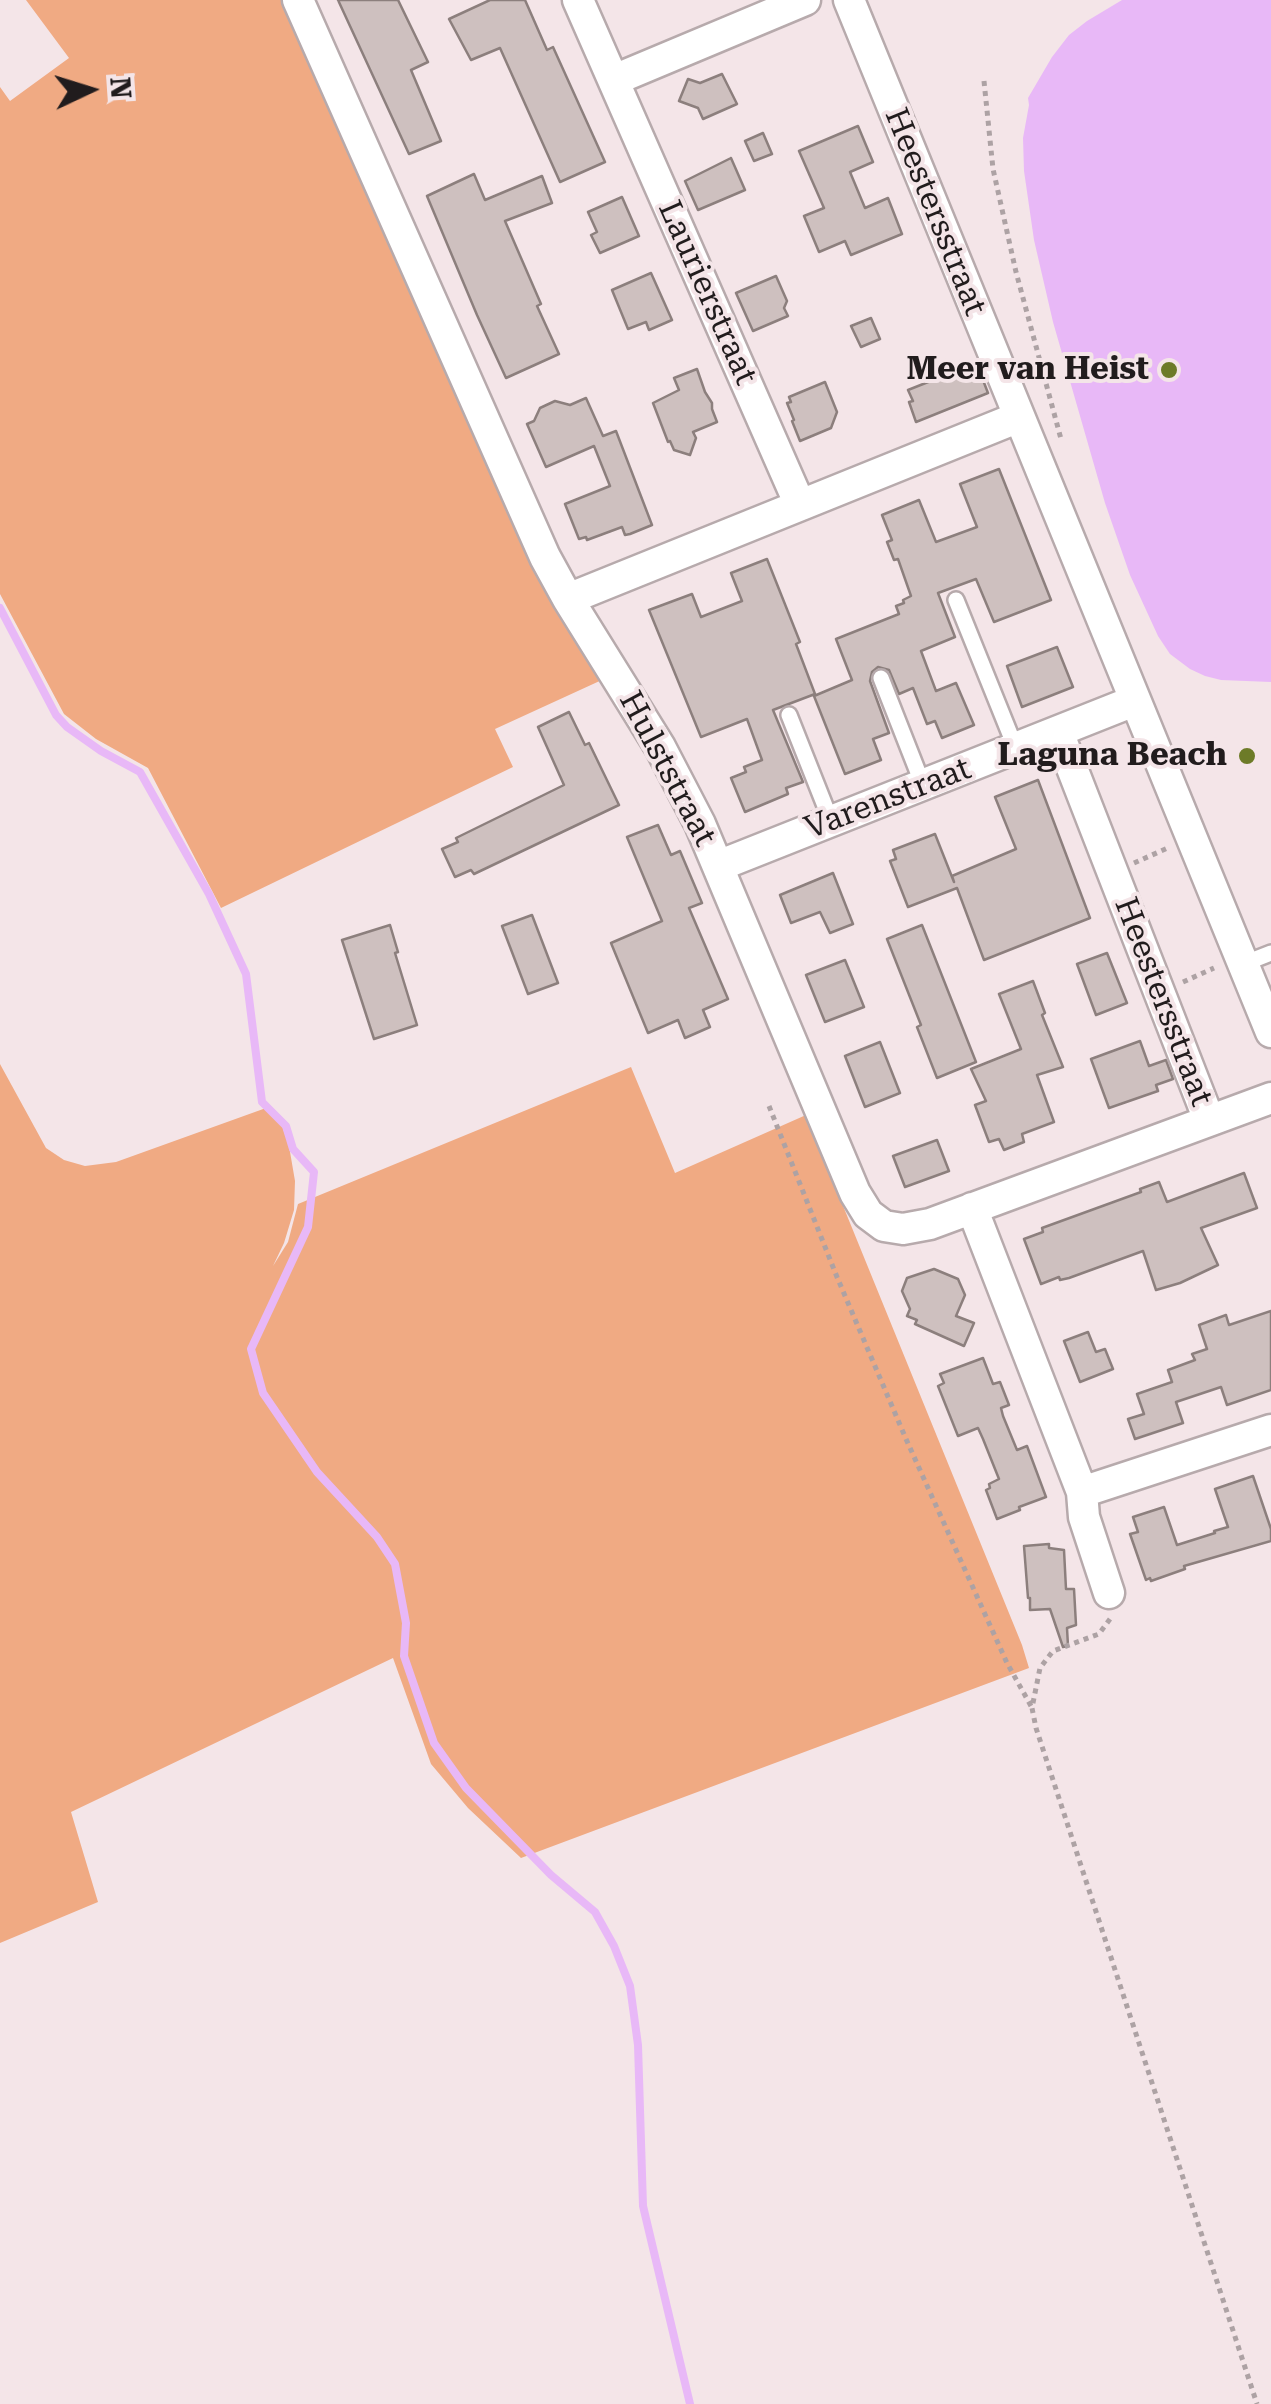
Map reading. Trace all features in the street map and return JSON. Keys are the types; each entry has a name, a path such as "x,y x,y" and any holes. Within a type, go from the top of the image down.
{"street":[{"name":"Hulststraat","path":"298,0 545,557 660,747 718,866 868,1214 884,1226 903,1229 930,1224 1210,1120"},
{"name":"Laurierstraat","path":"578,0 800,505"},
{"path":"614,80 805,0"},
{"name":"Heestersstraat","path":"848,0 1191,838 1251,958 1271,1032"},
{"path":"568,599 1020,417"},
{"path":"1058,732 1134,702"},
{"name":"Heestersstraat","path":"1058,732 1210,1120 1271,1098"},
{"name":"Varenstraat","path":"718,866 1058,732"},
{"path":"972,1208 1082,1492 1084,1517 1110,1593"},
{"path":"1082,1492 1271,1430"}],"lane":[{"path":"956,600 1016,749"},
{"path":"881,678 923,786"},
{"path":"789,715 831,822"}],"path":[{"path":"984,81 992,170 1065,449"},
{"path":"1113,873 1191,838"},
{"path":"1160,992 1251,958"},
{"path":"769,1106 906,1439 1007,1663 1032,1708 1257,2404"},
{"path":"1032,1708 1040,1668 1052,1651 1099,1634 1110,1622 1110,1593"}],"shaded area":[{"path":"26,0 285,0 604,679 495,729 513,767 221,908 148,768 96,739 64,714 0,594 0,87 10,101 69,58"},
{"name":"Meer van Heist","path":"1122,0 1271,0 1271,682 1205,676 1170,654 1158,636 1130,575 1105,503 1053,322 1034,240 1024,171 1028,98 1069,35"},
{"path":"0,1064 46,1148 64,1160 85,1166 116,1162 266,1108 280,1120 295,1181 294,1210 273,1266 288,1242 298,1204 631,1067 675,1173 806,1115 1029,1668 521,1858 468,1808 431,1764 393,1658 71,1812 98,1902 0,1943"}],"building":[{"path":"338,0 398,0 428,62 411,70 441,141 409,154"},
{"path":"490,0 525,0 547,50 553,47 605,162 560,182 500,48 471,60 449,19"},
{"path":"722,74 737,104 703,119 698,108 679,101 688,79 700,83"},
{"path":"858,126 873,162 850,172 865,208 888,198 902,234 851,255 845,241 819,252 804,216 824,208 799,151"},
{"path":"763,133 772,154 754,161 745,141"},
{"path":"731,158 745,190 698,210 685,181"},
{"path":"474,174 485,200 542,176 552,203 505,221 559,354 506,378 427,196"},
{"path":"622,197 639,236 600,253 591,235 597,232 588,212"},
{"path":"651,273 672,320 649,330 646,322 628,329 612,290"},
{"path":"776,276 787,301 784,308 788,316 753,331 736,293"},
{"path":"871,318 880,339 861,347 851,326"},
{"path":"971,365 976,376 981,375 988,393 916,422 908,390"},
{"path":"697,369 717,422 693,432 696,438 690,455 674,450 668,442 653,403 679,390 674,378"},
{"path":"825,382 837,412 831,428 800,441 787,403 791,402 789,397"},
{"path":"586,398 603,436 616,431 652,525 625,535 622,527 587,540 579,539 565,504 610,486 594,446 546,467 527,424 534,421 540,408 555,401 570,405"},
{"path":"999,469 1051,600 994,622 976,579 938,593 955,637 921,651 936,691 956,683 974,725 942,738 935,721 927,724 913,688 899,694 889,670 878,667 870,681 889,733 873,739 881,760 845,774 814,696 852,680 836,639 899,614 896,606 911,596 898,559 894,560 887,542 892,540 882,515 919,500 936,542 977,527 960,484"},
{"path":"767,559 800,642 796,644 815,694 773,710 803,782 786,788 788,794 745,812 731,778 762,760 747,719 701,737 649,610 692,594 701,617 742,601 731,573"},
{"path":"1057,647 1073,687 1022,707 1007,666"},
{"path":"569,712 619,805 474,874 471,870 455,877 442,849 458,842 456,838 564,785 538,727"},
{"path":"1038,780 1090,918 984,960 957,888 908,907 890,861 896,859 893,850 935,834 954,882 952,876 1016,849 995,797"},
{"path":"658,825 671,855 680,851 702,903 689,908 728,999 703,1010 710,1027 685,1038 678,1020 648,1033 611,943 662,921 627,837"},
{"path":"833,873 853,924 830,933 820,912 791,923 780,895"},
{"path":"532,915 558,983 528,994 502,926"},
{"path":"390,925 417,1025 374,1039 342,940"},
{"path":"922,925 976,1062 937,1078 887,939"},
{"path":"1107,953 1127,1003 1096,1015 1077,964"},
{"path":"845,960 864,1007 825,1022 806,975"},
{"path":"1033,981 1063,1067 1037,1075 1054,1122 1022,1134 1024,1142 1004,1150 999,1139 989,1142 975,1105 986,1101 971,1069 1021,1049 999,994"},
{"path":"1140,1041 1149,1066 1166,1060 1173,1079 1156,1085 1158,1091 1109,1108 1091,1059"},
{"path":"880,1042 900,1093 865,1107 845,1056"},
{"path":"937,1140 949,1171 905,1187 893,1156"},
{"path":"1244,1173 1257,1208 1201,1228 1218,1265 1156,1290 1143,1251 1041,1284 1024,1239 1043,1232 1042,1228 1159,1182 1167,1202"},
{"path":"934,1269 958,1279 965,1295 956,1316 974,1323 964,1346 915,1324 917,1320 907,1316 910,1309 902,1291 907,1278"},
{"path":"1271,1311 1271,1390 1227,1405 1221,1387 1176,1402 1183,1423 1135,1439 1128,1419 1144,1414 1137,1394 1172,1382 1168,1370 1195,1360 1192,1354 1207,1349 1199,1325 1226,1315 1229,1325"},
{"path":"1088,1332 1096,1352 1105,1349 1113,1369 1080,1382 1064,1341"},
{"path":"983,1358 993,1384 1000,1382 1009,1405 1001,1408 1017,1450 1027,1446 1046,1497 997,1519 986,1490 999,1479 983,1439 978,1428 958,1436 938,1386 944,1383 940,1374"},
{"path":"1253,1476 1271,1529 1271,1541 1146,1580 1130,1534 1138,1532 1133,1517 1164,1507 1177,1545 1215,1533 1228,1527 1215,1489"},
{"path":"1049,1544 1049,1548 1064,1550 1066,1589 1074,1589 1076,1625 1067,1628 1068,1646 1063,1647 1050,1609 1030,1610 1028,1598 1024,1546"}],"waterway":[{"path":"0,608 56,715 101,751 140,772 209,894 246,974 262,1102 286,1126 293,1149 314,1172 308,1227 251,1349 263,1393 317,1472 377,1537 395,1564 406,1623 404,1656 434,1743 466,1788 551,1875 595,1912 614,1946 630,1986 638,2045 643,2206 690,2404"}],"place":[{"name":"Meer van Heist","path":"1169,370"},
{"name":"Laguna Beach","path":"1247,756"}]}
